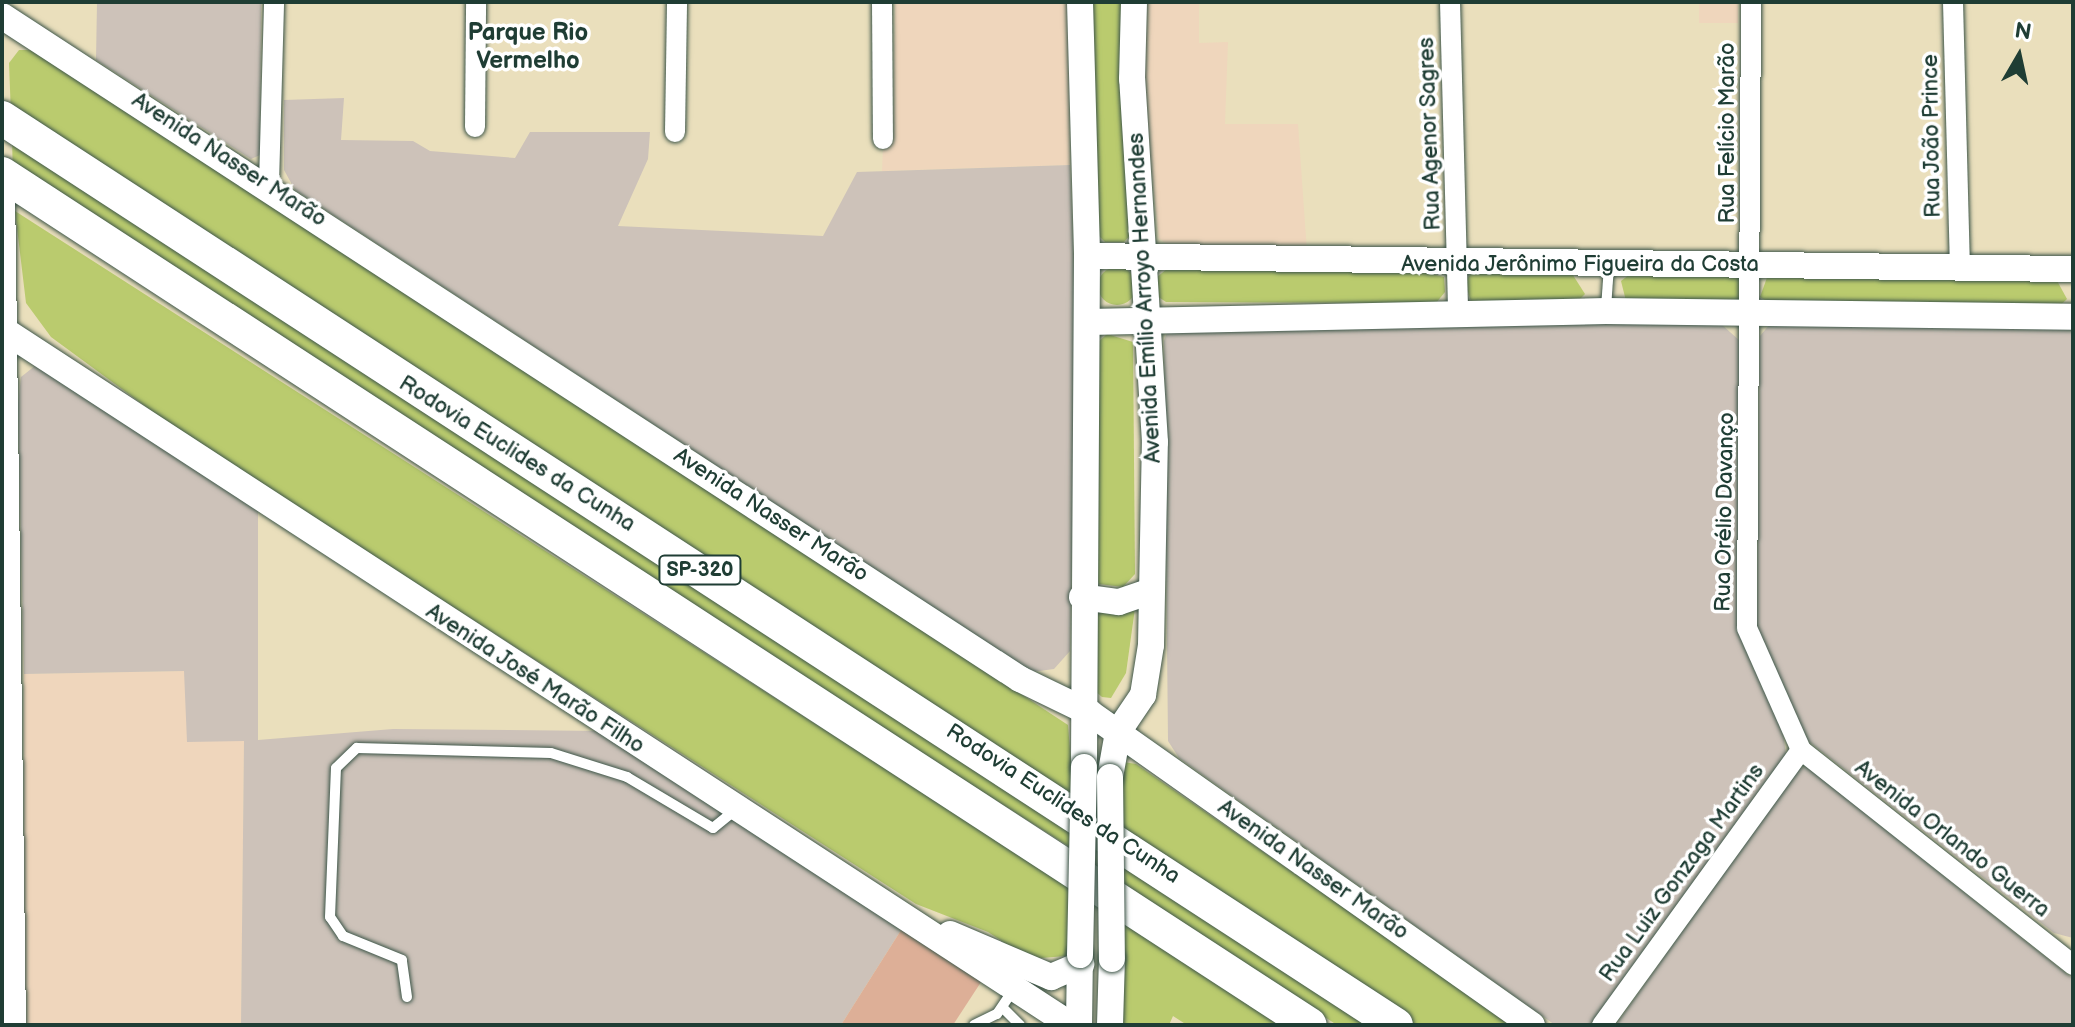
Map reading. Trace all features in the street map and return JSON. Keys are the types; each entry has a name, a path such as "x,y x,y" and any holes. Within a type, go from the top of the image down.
{"highway":[{"name":"Rodovia Euclides da Cunha","path":"2,118 1396,1025"},
{"name":"SP-320","path":"2,174 1310,1025"}],"main road":[{"path":"1079,1025 1084,767 1090,713 1082,597 1088,322 1080,2"},
{"name":"Avenida Emílio Arroyo Hernandes","path":"1110,1025 1110,777 1118,732 1143,695 1151,591 1150,319 1132,79 1134,2"},
{"name":"Avenida Nasser Marão","path":"6,20 269,184 1020,679 1090,713 1532,1025"},
{"path":"2,186 6,331 8,901 13,1025"},
{"name":"Avenida Jerônimo Figueira da Costa","path":"1087,256 1458,266 2073,269"},
{"name":"Avenida Jerônimo Figueira da Costa","path":"1088,322 1606,311 2073,317"},
{"name":"Avenida José Marão Filho","path":"6,331 863,894 1008,999 1071,1025"},
{"path":"1082,597 1119,602 1151,591"},
{"path":"863,894 1024,969 1051,977 1080,960"}],"street":[{"path":"269,184 274,2"},
{"path":"475,127 476,2"},
{"path":"675,132 677,2"},
{"path":"882,2 883,139"},
{"name":"Rua Agenor Sagres","path":"1450,2 1458,312"},
{"name":"Rua Felício Marão","path":"1751,2 1751,311"},
{"name":"Rua João Prince","path":"1953,2 1960,269"},
{"name":"Rua Orélio Davanço","path":"1751,311 1747,628 1801,750"},
{"name":"Avenida Orlando Guerra","path":"1801,750 2073,965"},
{"name":"Rua Luiz Gonzaga Martins","path":"1602,1025 1801,750"}],"lane":[{"path":"1606,311 1609,266"},
{"path":"407,997 402,960 343,936 330,917 336,768 357,748 551,753 627,777 713,828 735,810"},
{"path":"974,1025 1008,999 1020,1025"}],"shaded area":[{"path":"97,2 261,2 260,155 251,159 96,60"},
{"path":"895,2 1068,2 1070,165 882,171 883,147 893,140"},
{"path":"1145,2 1199,2 1199,43 1228,42 1225,124 1298,124 1307,252 1174,250 1159,238 1141,76"},
{"path":"1699,2 1738,2 1738,23 1699,23"},
{"path":"344,98 341,140 413,141 430,151 515,158 530,132 650,132 648,159 618,226 823,236 857,172 1070,165 1076,321 1070,651 1054,669 1032,672 295,190 284,170 284,100"},
{"path":"1720,323 1740,341 1739,628 1781,720 1787,761 1590,1025 1555,1025 1179,758 1168,741 1164,341 1168,329 1183,324"},
{"path":"1770,324 2073,326 2073,938 2054,933 1807,740 1757,628 1760,336"},
{"path":"36,365 258,505 258,740 393,729 603,731 903,927 841,1025 241,1025 244,741 187,742 184,671 24,674 18,405 21,377"},
{"path":"185,671 244,741 241,1025 24,1025 24,674"},
{"path":"1807,767 2073,979 2073,1025 1616,1025 1797,769"}],"green space":[{"path":"1089,2 1123,2 1133,232 1124,242 1105,242 1095,232"},
{"path":"19,50 37,50 284,207 1068,725 1074,798 11,115 9,63"},
{"path":"12,138 1074,818 1073,849 13,178"},
{"path":"15,211 1073,889 1066,956 1029,959 988,932 916,904 179,431 51,337 26,303"},
{"path":"1117,267 1131,272 1136,286 1131,300 1117,305 1103,300 1098,286 1103,272"},
{"path":"1167,269 1428,273 1444,277 1445,292 1436,303 1166,302 1157,296 1157,277"},
{"path":"1634,271 1732,272 1744,281 1744,295 1735,304 1627,305 1621,281"},
{"path":"1472,272 1571,272 1585,294 1577,302 1472,305 1465,282"},
{"path":"1769,272 2055,277 2067,299 2055,310 1771,304 1760,297"},
{"path":"1107,334 1133,342 1135,574 1123,587 1099,584 1095,574 1095,345"},
{"path":"1135,608 1126,673 1111,698 1102,697 1095,691 1093,612"},
{"path":"1123,762 1136,764 1514,1025 1414,1025 1123,833"},
{"path":"1123,855 1382,1025 1337,1025 1122,885"},
{"path":"1122,916 1287,1025 1187,1025 1173,1016 1169,1025 1118,1025"}],"building":[{"path":"903,927 983,979 953,1025 841,1025"}],"district":[{"name":"Parque Rio Vermelho","path":"528,47"}]}
